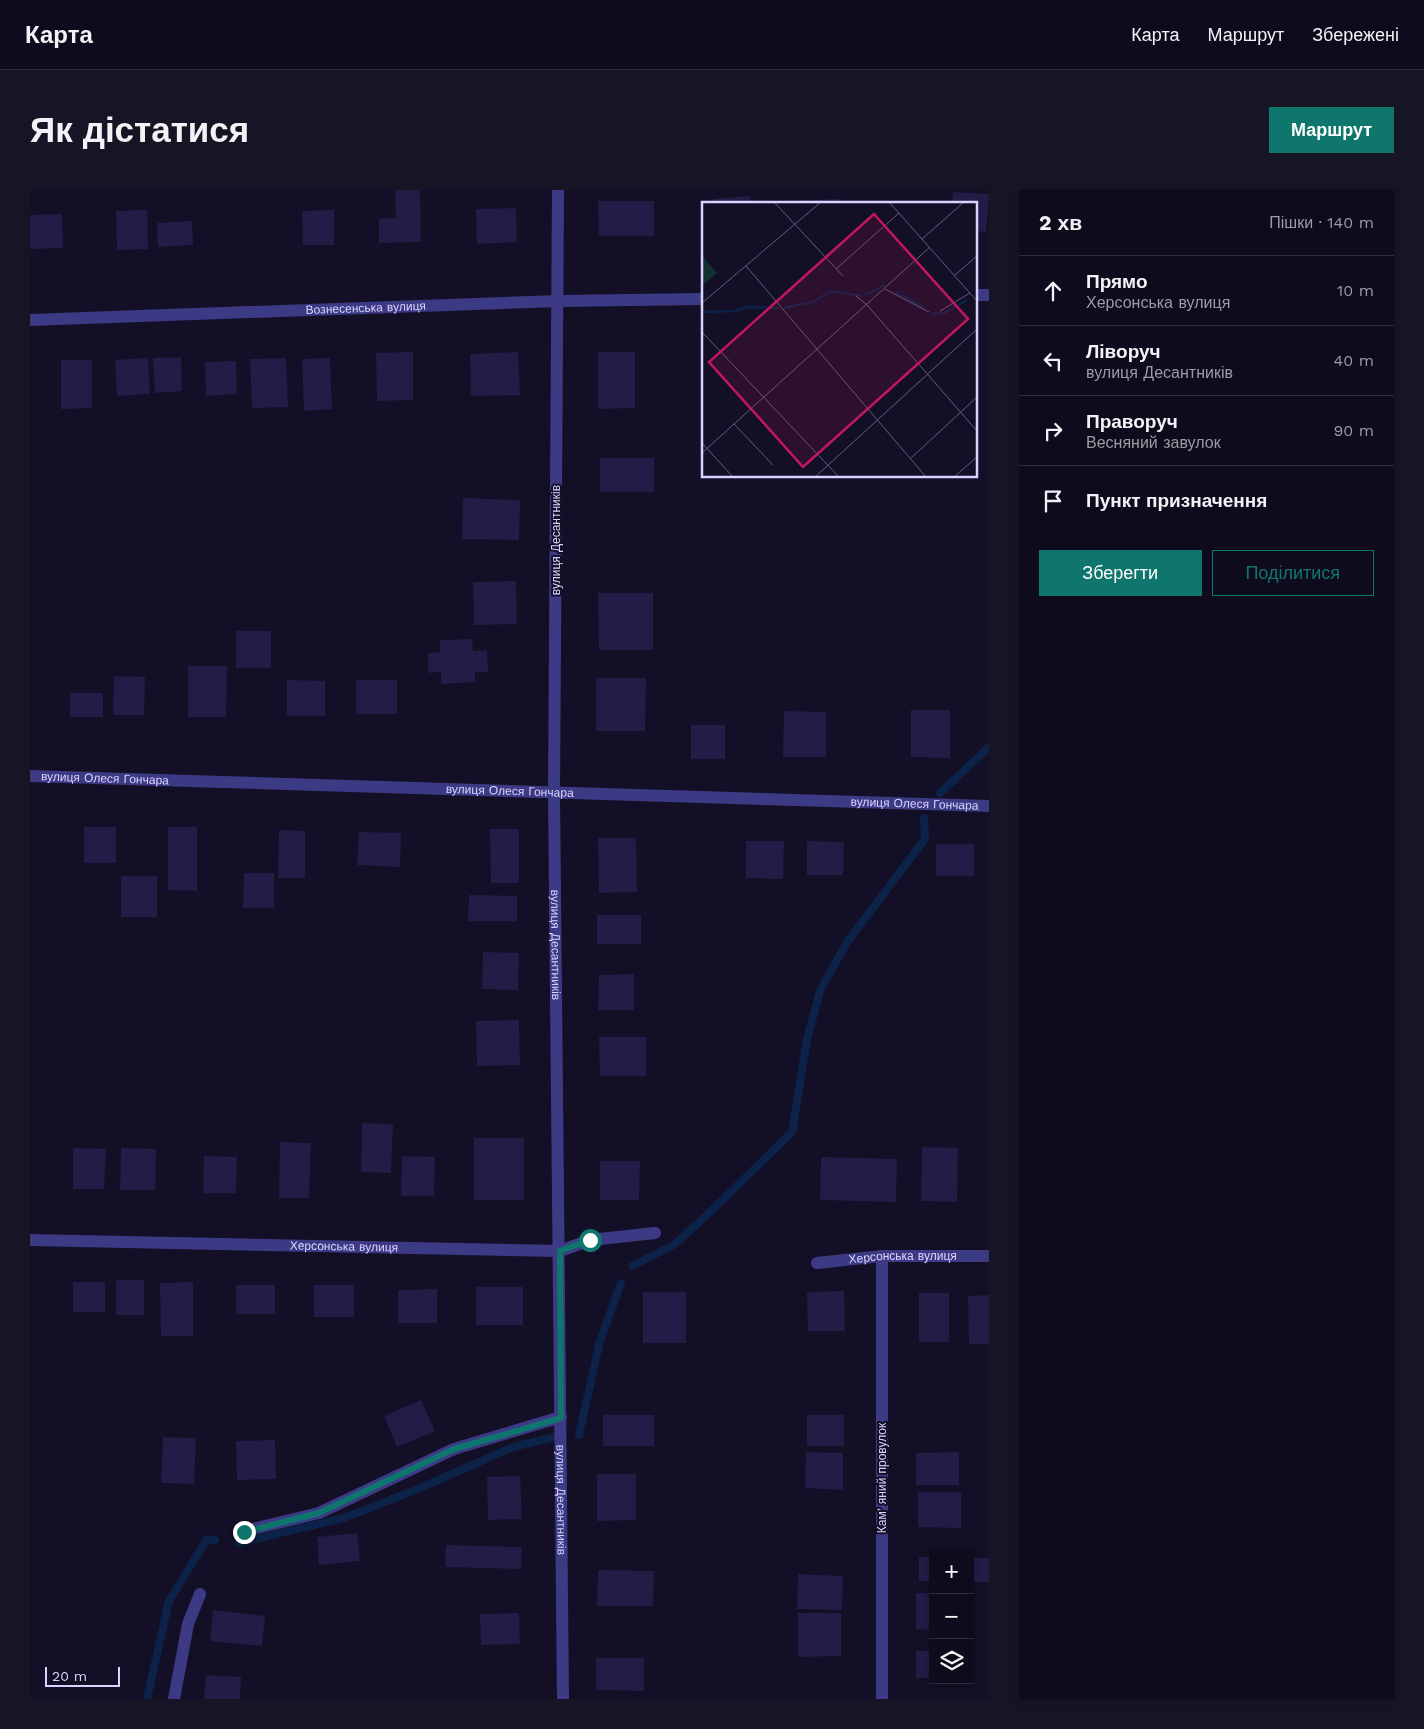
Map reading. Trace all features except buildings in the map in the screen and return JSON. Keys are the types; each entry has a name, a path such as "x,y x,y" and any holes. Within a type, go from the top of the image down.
{"street":[{"name":"вулиця Десантників","path":"558,190 554,793 563,1699"},
{"path":"976,295 989,295"},
{"name":"Вознесенська вулиця","path":"30,320 558,301 702,299"},
{"name":"вулиця Олеся Гончара","path":"30,776 989,806"},
{"name":"Херсонська вулиця","path":"30,1240 560,1251 590,1240 655,1234"},
{"name":"Херсонська вулиця","path":"817,1263 882,1256 989,1256"},
{"name":"Камʼяний провулок","path":"882,1256 882,1699"},
{"path":"244,1532 319,1513 454,1449 561,1418"},
{"path":"174,1699 188,1624 200,1594"}],"waterway":[{"path":"940,793 989,747"},
{"path":"632,1266 675,1244 792,1132 807,1039 820,991 847,942 925,839 924,818"},
{"path":"579,1435 600,1341 621,1283"},
{"path":"239,1543 344,1518 418,1489 513,1447 555,1437"},
{"path":"147,1699 169,1601 207,1539 215,1540"}],"route":[{"path":"244,1532 319,1513 454,1449 561,1418 560,1251 590,1240"}]}
